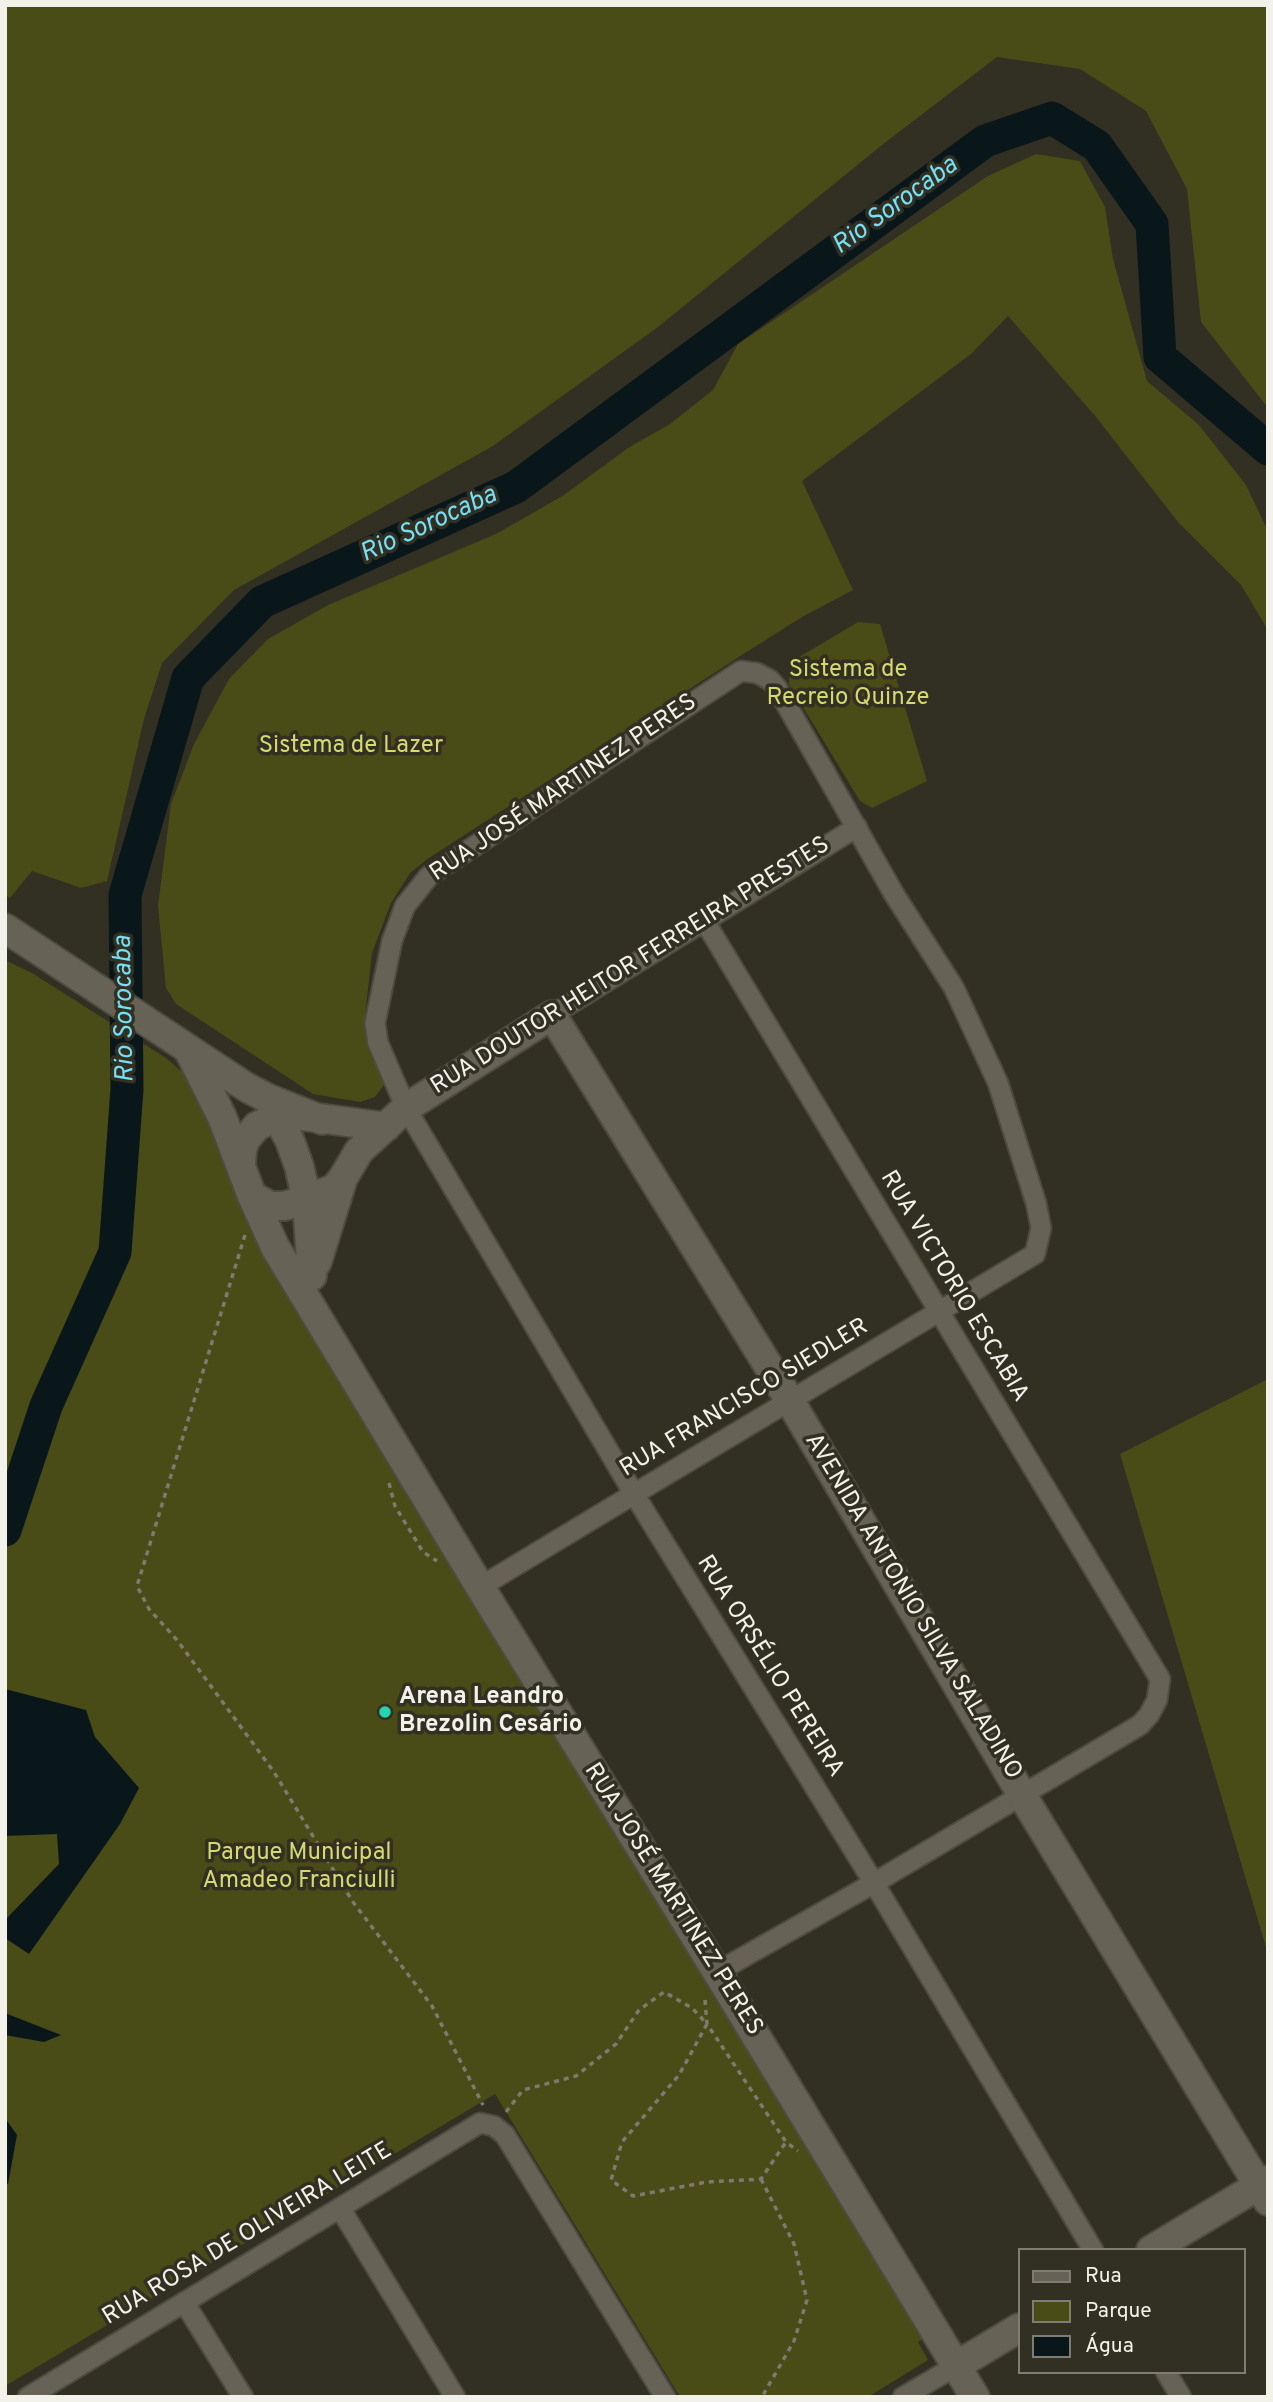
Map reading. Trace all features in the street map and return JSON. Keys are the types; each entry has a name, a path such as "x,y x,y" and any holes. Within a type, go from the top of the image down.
{"main road":[{"path":"5,928 272,1107 322,1120 396,1118"},
{"name":"RUA DOUTOR HEITOR FERREIRA PRESTES","path":"396,1118 552,1015"},
{"name":"AVENIDA ANTONIO SILVA SALADINO","path":"552,1015 790,1401 1242,2160 1264,2189"},
{"name":"RUA JOSÉ MARTINEZ PERES","path":"184,1047 222,1116 252,1196 275,1247 308,1286 480,1587 975,2397"},
{"path":"242,1164 242,1149 246,1139 272,1107"},
{"name":"RUA JOSÉ MARTINEZ PERES","path":"272,1107 290,1141 307,1200 308,1286"},
{"path":"252,1196 270,1206 285,1206 334,1189 359,1151 396,1118"},
{"path":"308,1286 343,1178"},
{"path":"1225,2205 1235,2188 1242,2160"},
{"path":"1154,2248 1225,2205 1264,2189"},
{"path":"956,2365 1018,2329"}],"street":[{"name":"RUA JOSÉ MARTINEZ PERES","path":"396,1118 375,1023 392,941 405,906 429,876 741,671 757,673 770,680 777,688 857,827"},
{"name":"RUA DOUTOR HEITOR FERREIRA PRESTES","path":"552,1015 857,827"},
{"name":"RUA FRANCISCO SIEDLER","path":"480,1587 1035,1254 1041,1228 1036,1203 998,1083 954,988 894,894 857,827"},
{"name":"RUA VICTORIO ESCABIA","path":"704,920 1160,1679 1157,1700 1140,1725 1022,1794"},
{"name":"RUA ORSÉLIO PEREIRA","path":"396,1118 634,1494 874,1883 1092,2248"},
{"path":"717,1972 874,1883 1022,1794"},
{"name":"RUA ROSA DE OLIVEIRA LEITE","path":"33,2396 480,2123 494,2126"},
{"path":"494,2126 505,2134 665,2397"},
{"path":"340,2208 455,2397"},
{"path":"184,2302 243,2397"},
{"path":"904,2397 956,2365"},
{"path":"1167,2374 1181,2397"}],"path":[{"path":"247,1226 137,1586 149,1609 177,1640 274,1772 353,1902 432,2006 494,2126 523,2090 576,2076 617,2044 639,2011 664,1992 692,2008 707,2024 679,2075 622,2142 611,2180 633,2196 708,2182 761,2179"},
{"path":"761,2179 786,2141"},
{"path":"761,2179 794,2244 807,2300 794,2340 762,2397"}],"green space":[{"path":"5,5 1268,5 1268,408 1201,322 1187,189 1146,111 1080,69 997,57 882,145 658,327 493,446 234,590 162,663 144,719 107,881 81,888 32,871 10,898 5,895"},
{"name":"Sistema de Lazer","path":"1036,154 1080,161 1105,207 1113,259 1147,381 1199,425 1246,485 1268,531 1268,630 1241,585 1178,522 1096,417 1008,316 971,354 802,481 853,590 802,617 742,655 429,858 410,873 391,903 372,953 365,1016 369,1051 386,1082 375,1097 360,1102 313,1094 176,1004 166,988 158,906 171,804 194,744 229,679 268,639 328,605 496,534 564,495 628,448 670,424 713,390 738,344 988,176"},
{"name":"Sistema de Recreio Quinze","path":"858,622 880,624 927,781 872,808 860,801 789,684 789,663"},
{"name":"Parque Municipal Amadeo Franciulli","path":"5,960 32,973 166,1058 189,1078 270,1257 927,2337 918,2342 928,2360 868,2397 680,2397 495,2094 5,2386"},
{"path":"1268,1379 1268,1954 1120,1454"}],"water":[{"path":"5,1689 86,1710 95,1737 139,1788 120,1824 29,1954 5,1938 5,1920 59,1864 57,1834 5,1836"},
{"path":"5,2013 61,2035 44,2042 5,2035"},
{"path":"5,2118 17,2135 8,2184 5,2183"}],"waterway":[{"name":"Rio Sorocaba","path":"5,1530 46,1406 115,1252 127,1089 125,895 188,678 262,602 516,487 985,141 1052,118 1097,146 1152,224 1160,357 1268,449"}],"place":[{"name":"Arena Leandro Brezolin Cesário","path":"385,1712"}]}
